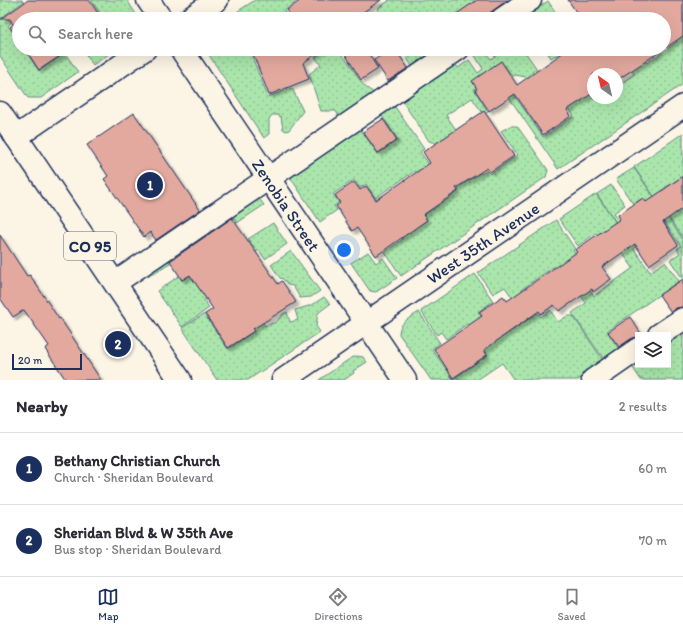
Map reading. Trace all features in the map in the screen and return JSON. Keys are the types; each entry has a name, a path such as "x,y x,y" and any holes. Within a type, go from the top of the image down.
{"street":[{"path":"148,0 156,12"},
{"path":"199,12 217,0"},
{"path":"512,12 530,0"},
{"path":"16,137 134,56"},
{"name":"Zenobia Street","path":"186,56 405,380"},
{"path":"115,283 448,56"},
{"name":"West 35th Avenue","path":"283,380 683,106"},
{"name":"CO 95","path":"0,113 180,380"},
{"path":"664,332 683,319"},
{"path":"593,380 635,351"}],"green space":[{"path":"0,0 22,0 23,2 5,15 11,23 8,26 12,31 12,56 29,56 39,71 61,56 67,56 78,72 41,98 28,98 0,56"},
{"path":"91,0 127,0 135,12 99,12"},
{"path":"255,0 298,0 285,12 237,12"},
{"path":"388,0 474,0 482,12 378,12 379,7 389,1"},
{"path":"548,1 555,12 532,12"},
{"path":"683,13 683,84 558,169 508,96 513,93 543,137 574,116 566,104 576,85 557,56 575,56 574,71 587,90 587,104 623,104 623,82 634,74 622,56 642,56 647,63 657,56 671,56 671,46 677,42 671,33 671,17"},
{"path":"87,56 106,56 93,65"},
{"path":"210,56 252,56 268,97 292,88 303,111 289,130 286,131 283,129 281,117 272,115 269,119 269,134 264,138"},
{"path":"343,56 348,61 363,85 377,95 339,117 336,111 321,111 309,74 321,65 315,57"},
{"path":"406,56 427,56 412,66"},
{"path":"475,56 489,56 491,59 495,56 528,56 537,69 532,72 534,75 531,78 515,75 506,80 496,75 474,89 488,112 484,115 472,98 446,115 461,137 458,151 429,141 400,98 453,61 458,68 469,60 478,73 483,69"},
{"path":"393,104 424,149 420,152 431,167 418,175 415,171 375,198 366,184 360,188 354,180 333,194 339,202 334,206 337,210 320,222 288,174 358,126 378,154 398,140 380,113"},
{"path":"510,126 517,126 548,170 546,177 401,276 385,252 403,239 376,199 381,196 401,224 420,225 427,220 424,215 438,206 418,178 425,174 444,202 459,191 458,188 480,173 481,174 487,171 490,174 518,155 501,131"},
{"path":"683,133 683,176 662,190 677,212 683,209 683,238 634,167"},
{"path":"634,168 683,240 683,279 670,260 680,253 677,249 681,246 651,203 648,205 643,198 633,204 616,179"},
{"path":"611,185 625,205 614,213 636,247 634,249 650,272 665,262 679,281 607,331 620,351 605,361 572,313 586,303 561,267 555,270 553,267 522,289 537,311 516,303 505,287 493,294 478,273 556,220 575,249 573,250 576,254 568,259 594,296 633,268 607,231 599,236 596,233 578,246 559,219 596,194 623,233 597,194"},
{"path":"255,193 264,205 237,223 232,215 207,232 228,264 253,247 248,239 273,223 287,244 265,259 259,250 227,271 221,288 204,300 209,308 182,327 157,291 179,276 182,281 206,264 191,243 167,259 170,263 148,277 143,269"},
{"path":"291,251 320,291 311,297 300,298 293,286 288,285 283,279 280,278 271,265"},
{"path":"368,252 376,263 383,258 397,278 376,292 370,291 351,263"},
{"path":"475,274 493,301 478,312 498,340 538,313 541,317 550,310 558,322 567,316 573,316 604,362 578,380 514,380 502,363 477,380 431,380 399,334 399,330 403,323 419,312 440,343 432,349 453,379 488,355 467,324 446,339 441,332 437,335 421,311"},
{"path":"241,290 265,326 276,322 283,314 287,312 290,322 298,320 295,310 312,305 324,297 330,304 318,313 316,326 320,332 248,380 217,380 182,328 204,314 228,349 255,331 232,296"},
{"path":"683,330 683,380 641,380 631,365 635,363 635,368 671,368 671,338"},
{"path":"357,356 363,357 367,362 353,371 354,373 344,380 319,380 351,358"}],"building":[{"path":"28,0 89,0 97,12 12,12 12,22 10,19 1,19"},
{"path":"301,0 381,0 363,12 288,12 287,10"},
{"path":"477,0 508,0 491,12 459,12"},
{"path":"568,0 683,0 683,36 671,44 671,12 576,12"},
{"path":"30,56 60,56 39,70"},
{"path":"254,56 313,56 303,63 309,79 269,95"},
{"path":"346,56 370,56 378,69 361,80"},
{"path":"380,56 400,56 408,68 388,81 374,60"},
{"path":"558,56 653,56 623,76 623,68 587,68 587,97 567,110 571,116 543,135 515,94 489,111 475,90 477,89 472,81 501,61 517,85"},
{"path":"484,111 514,156 490,172 487,168 456,188 458,191 423,215 427,220 376,256 357,228 352,231 336,206 340,203 335,195 354,182 360,190 366,186 376,200 430,163 423,152"},
{"path":"134,113 200,210 156,240 150,232 144,237 104,179 108,176 87,145"},
{"path":"383,119 397,140 378,153 363,132"},
{"path":"683,176 683,208 663,222 678,245 649,265 635,244 602,267 611,279 593,292 592,289 559,311 554,305 541,314 539,311 484,350 487,355 453,378 434,349 482,316 479,312 503,296 507,301 577,252 575,250 620,219 618,215 643,198 646,202"},
{"path":"232,218 278,284 282,281 296,302 253,329 254,331 228,348 205,314 213,309 190,275 182,280 170,261"},
{"path":"0,235 27,276 30,275 59,319 60,318 101,380 66,380 45,349 49,346 24,310 13,317 0,298"},
{"path":"683,279 683,307 676,308 671,312 659,295"},
{"path":"630,317 640,332 635,332 635,338 619,347 608,332"}],"place":[{"name":"Bethany Christian Church","path":"150,185"},
{"name":"Sheridan Blvd & W 35th Ave","path":"118,344"}]}
